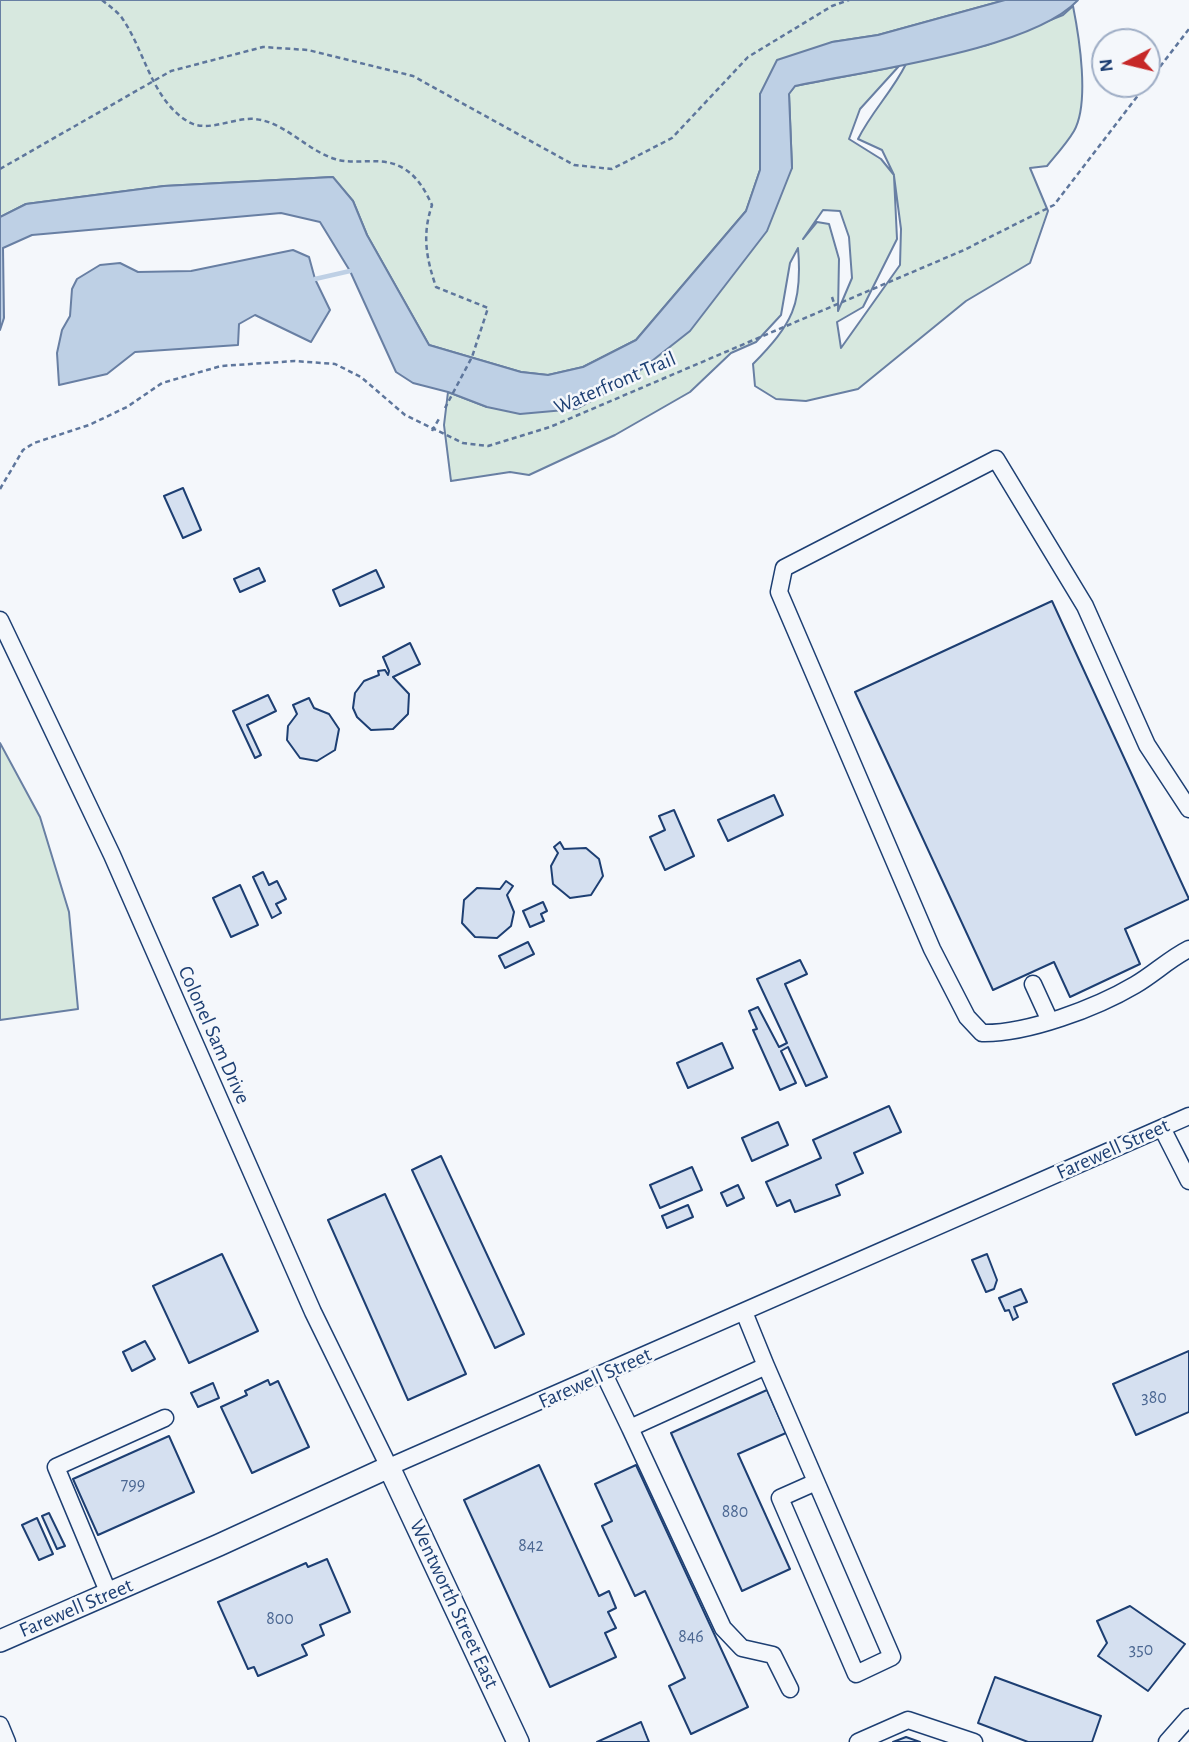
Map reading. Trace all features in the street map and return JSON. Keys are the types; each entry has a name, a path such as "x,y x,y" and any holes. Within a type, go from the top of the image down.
{"main road":[{"name":"Farewell Street","path":"0,1641 389,1467"},
{"name":"Wentworth Street East","path":"389,1467 518,1742"}],"street":[{"path":"1189,809 1147,745 1085,606 996,458 784,568 779,592 932,949 967,1017 982,1033 1000,1034 1080,1011 1137,984 1166,960 1189,949"},
{"name":"Colonel Sam Drive","path":"0,620 112,856 313,1312 389,1467"},
{"path":"1034,984 1049,1019"},
{"name":"Farewell Street","path":"389,1467 1189,1115"},
{"path":"1162,1129 1189,1181"},
{"path":"744,1312 892,1657 856,1674 780,1498 816,1482"},
{"path":"630,1428 766,1366"},
{"path":"604,1374 723,1628 742,1648 773,1655 790,1689"},
{"path":"109,1594 56,1467 165,1418"},
{"path":"1167,1742 1189,1717"},
{"path":"858,1742 908,1720 974,1742"},
{"path":"0,1725 7,1742"}],"path":[{"path":"102,0 124,21 153,81 168,103 188,122 209,126 257,119 280,127 312,150 332,158 343,162 380,160 402,167 420,182 432,205 425,226 425,253 436,287 488,309 472,356 445,408"},
{"path":"0,169 171,71 263,47 308,50 413,76 574,165 612,169 641,157 672,138 748,57 832,6 849,0"},
{"name":"Waterfront Trail","path":"0,489 23,450 34,443 89,425 127,407 162,383 221,366 284,361 335,364 361,377 405,415 432,431 475,445 488,446 514,440 964,250 1054,205 1110,136 1189,29"},
{"path":"832,297 835,306"},
{"path":"432,431 440,416"}],"shaded area":[{"path":"0,0 1005,0 878,35 832,42 760,94 760,170 746,211 636,340 583,367 548,375 521,372 429,345 367,235 353,201 332,177 164,186 26,204 0,217"},
{"path":"1073,6 1082,69 1081,104 1074,131 1061,149 1047,166 1030,168 1048,211 1030,263 966,301 858,389 806,401 776,399 755,386 753,364 786,325 792,312 799,285 798,248 790,263 781,315 756,342 731,353 690,392 615,435 529,475 510,472 451,481 444,425 448,392 487,407 576,409 792,168 789,93 795,86 899,66 860,109 849,139 881,159 894,175 882,150 858,139 906,64 987,45 1063,15","holes":["894,176 901,229 900,265 841,348 837,322 863,307 897,239","823,210 840,211 849,237 852,278 838,311 839,259 829,224 817,222 803,239"]},
{"path":"0,743 40,817 69,912 78,1009 0,1020"}],"water":[{"path":"1005,0 1078,0 1055,17 1024,32 986,45 945,56 795,86 789,94 792,168 767,231 690,331 624,383 576,409 520,414 487,407 448,392 413,383 396,372 350,271 320,222 281,213 32,235 3,248 4,318 0,330 0,217 26,204 164,186 333,177 353,201 367,235 429,345 521,372 548,375 583,367 636,340 746,211 760,170 760,94 777,60 832,42 878,35"},
{"path":"293,250 309,257 315,279 330,310 311,342 255,315 239,324 238,345 135,352 107,374 59,385 57,353 62,330 70,316 72,289 77,279 100,265 120,263 138,272 191,271"}],"building":[{"path":"183,488 201,530 183,538 164,496"},
{"path":"259,568 265,581 240,592 234,579"},
{"path":"376,570 384,587 340,606 333,590"},
{"path":"1052,601 1189,899 1125,929 1140,964 1070,997 1054,962 993,990 855,692"},
{"path":"410,643 420,664 393,677 409,694 408,714 393,729 371,730 357,717 353,708 355,693 364,681 379,675 378,671 385,670 388,675 383,657"},
{"path":"268,695 276,711 247,725 261,755 255,758 233,711"},
{"path":"309,698 314,708 329,714 339,729 335,750 317,761 300,758 287,740 288,726 297,714 293,705"},
{"path":"774,795 783,815 728,841 718,820"},
{"path":"674,810 694,856 665,870 650,837 665,830 659,816"},
{"path":"560,842 564,849 586,848 599,859 603,876 591,895 570,898 553,884 551,866 558,853 554,847"},
{"path":"263,872 269,885 277,881 286,899 276,904 281,913 272,918 253,877"},
{"path":"506,881 513,886 507,895 514,912 511,926 497,938 475,937 462,923 464,900 477,888 500,889"},
{"path":"240,885 258,925 231,937 213,898"},
{"path":"543,902 547,911 541,914 544,921 530,927 523,911"},
{"path":"528,942 534,954 505,968 499,956"},
{"path":"800,960 807,974 785,984 827,1077 806,1086 788,1047 781,1051 796,1083 780,1090 753,1030 757,1029 749,1011 758,1007 779,1047 787,1043 757,979"},
{"path":"722,1043 733,1068 688,1088 677,1063"},
{"path":"889,1106 901,1132 854,1153 863,1173 836,1185 840,1195 795,1212 790,1200 777,1206 766,1182 821,1158 813,1140"},
{"path":"778,1122 788,1145 752,1161 742,1138"},
{"path":"441,1156 524,1334 495,1348 412,1170"},
{"path":"692,1167 702,1190 660,1208 650,1185"},
{"path":"738,1185 744,1198 727,1206 721,1193"},
{"path":"385,1194 466,1374 408,1400 328,1220"},
{"path":"688,1205 693,1217 667,1228 662,1216"},
{"path":"222,1254 258,1331 189,1363 153,1286"},
{"path":"987,1254 997,1280 994,1289 986,1292 972,1260"},
{"path":"1021,1289 1027,1302 1014,1307 1018,1317 1013,1320 999,1298"},
{"path":"145,1341 155,1359 132,1371 123,1352"},
{"path":"1189,1351 1189,1412 1136,1435 1113,1384"},
{"path":"268,1380 270,1385 278,1381 309,1447 252,1473 221,1407 247,1395 245,1391"},
{"path":"213,1383 219,1398 198,1407 191,1393"},
{"path":"767,1390 786,1433 738,1454 790,1569 742,1591 671,1433"},
{"path":"169,1436 194,1492 98,1535 73,1479"},
{"path":"539,1465 599,1596 609,1591 616,1608 608,1612 616,1628 605,1633 616,1657 550,1687 464,1500"},
{"path":"636,1465 748,1707 691,1734 669,1686 685,1678 645,1591 635,1596 602,1526 612,1521 595,1484"},
{"path":"49,1513 65,1546 57,1549 42,1516"},
{"path":"37,1518 53,1554 39,1560 22,1525"},
{"path":"327,1559 350,1612 320,1625 324,1635 302,1645 307,1655 258,1676 254,1667 248,1669 218,1602 306,1563 308,1567"},
{"path":"1130,1606 1185,1644 1148,1691 1098,1656 1107,1643 1097,1621"},
{"path":"995,1677 1101,1716 1092,1742 1028,1742 978,1723"},
{"path":"641,1722 649,1742 597,1742"},
{"path":"906,1737 920,1742 893,1742"}],"waterway":[{"path":"315,279 350,271"}]}
